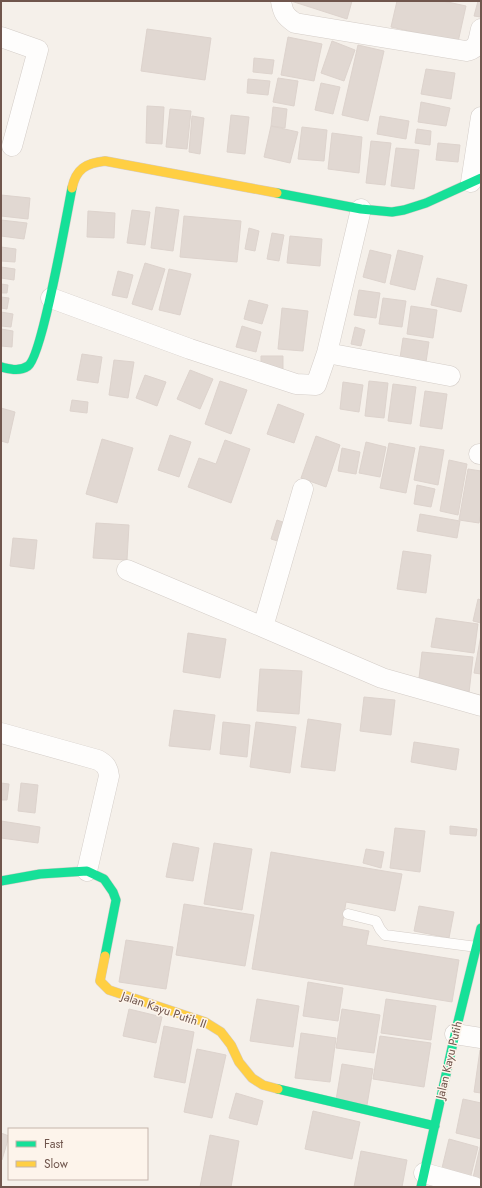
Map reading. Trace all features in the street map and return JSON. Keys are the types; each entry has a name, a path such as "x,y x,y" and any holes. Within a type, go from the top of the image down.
{"street":[{"path":"281,1 282,11 295,23 466,51 472,50 476,46 481,29"},
{"path":"1,37 38,50 12,146"},
{"path":"1,367 19,370 29,366 34,357 51,298 74,179 82,167 92,162 105,161 361,209 390,212 406,210 436,199 476,180 481,117"},
{"path":"51,298 190,349 296,384 316,385 327,353 361,209"},
{"path":"327,353 450,376"},
{"path":"263,627 303,489"},
{"path":"127,570 382,678 481,706"},
{"path":"1,732 98,760 105,765 108,770 108,776 87,871 40,874 1,880"},
{"name":"Jalan Kayu Putih II","path":"87,871 104,879 113,892 116,900 100,981 109,990 117,994 205,1022 221,1032 231,1045 239,1062 252,1078 263,1085 435,1126"},
{"name":"Jalan Kayu Putih","path":"422,1180 480,931"},
{"path":"455,1034 481,1038"},
{"path":"422,1180 474,1187"}],"lane":[{"path":"348,914 366,917 376,921 385,935 476,947"}],"building":[{"path":"291,1 352,1 347,19"},
{"path":"397,1 443,1 466,6 458,42 391,27"},
{"path":"478,1 481,1 481,17 474,16"},
{"path":"147,29 211,38 205,80 141,71"},
{"path":"288,37 322,44 314,81 281,75"},
{"path":"332,41 355,50 344,81 321,73"},
{"path":"358,45 384,51 368,121 342,115"},
{"path":"254,58 274,60 272,74 253,72"},
{"path":"426,69 455,73 451,99 421,94"},
{"path":"278,78 298,81 294,106 273,102"},
{"path":"248,79 270,81 268,95 247,93"},
{"path":"321,83 340,87 333,114 315,110"},
{"path":"421,102 450,108 446,126 418,122"},
{"path":"147,106 164,107 162,144 146,143"},
{"path":"273,107 287,109 285,128 271,126"},
{"path":"170,109 191,111 187,149 166,147"},
{"path":"231,115 249,117 245,154 227,152"},
{"path":"192,116 204,118 200,154 189,152"},
{"path":"380,116 409,121 406,139 377,134"},
{"path":"271,126 298,132 290,163 264,157"},
{"path":"302,127 327,130 324,161 298,159"},
{"path":"417,129 431,131 430,145 415,143"},
{"path":"332,133 362,137 359,173 328,169"},
{"path":"371,141 391,143 385,185 366,183"},
{"path":"438,143 460,145 458,162 436,160"},
{"path":"396,148 419,150 414,189 391,186"},
{"path":"1,195 30,198 28,219 1,216"},
{"path":"156,207 179,210 173,251 151,248"},
{"path":"132,210 150,212 145,245 127,243"},
{"path":"88,211 115,213 114,238 87,237"},
{"path":"184,216 241,221 237,262 180,257"},
{"path":"1,220 27,223 24,239 1,236"},
{"path":"249,228 259,231 255,251 245,249"},
{"path":"272,233 284,235 279,261 267,259"},
{"path":"290,236 322,239 320,266 287,263"},
{"path":"1,247 16,249 15,262 1,261"},
{"path":"370,250 391,255 385,283 363,277"},
{"path":"398,250 423,256 415,290 390,284"},
{"path":"145,263 165,269 152,310 132,304"},
{"path":"1,267 15,269 14,280 1,278"},
{"path":"169,269 191,274 180,315 159,310"},
{"path":"118,271 133,275 127,298 112,295"},
{"path":"437,278 467,285 461,312 431,305"},
{"path":"1,284 8,285 7,293 1,293"},
{"path":"359,290 380,293 376,318 354,315"},
{"path":"1,297 9,298 7,309 1,308"},
{"path":"383,298 406,301 402,327 379,324"},
{"path":"249,300 268,305 262,324 244,319"},
{"path":"411,306 437,310 433,338 407,334"},
{"path":"282,308 308,311 303,351 278,349"},
{"path":"1,312 13,314 11,327 1,326"},
{"path":"242,326 261,332 256,352 236,347"},
{"path":"355,327 365,330 361,346 351,344"},
{"path":"1,329 13,331 12,347 1,346"},
{"path":"403,338 429,342 426,362 400,358"},
{"path":"82,354 102,357 98,383 77,380"},
{"path":"261,356 283,356 283,369 261,368"},
{"path":"114,360 134,362 128,398 109,395"},
{"path":"190,370 213,379 200,409 177,399"},
{"path":"145,375 166,382 157,406 136,398"},
{"path":"220,381 247,390 231,434 205,424"},
{"path":"369,381 388,383 384,418 365,416"},
{"path":"343,382 363,385 359,412 340,409"},
{"path":"393,384 416,387 411,424 388,421"},
{"path":"425,391 447,394 442,429 420,426"},
{"path":"72,400 88,402 87,413 70,411"},
{"path":"278,404 304,414 294,443 267,434"},
{"path":"1,408 15,412 8,443 1,441"},
{"path":"170,435 191,442 179,477 158,470"},
{"path":"316,436 340,445 326,487 301,478"},
{"path":"102,439 133,448 117,503 86,494"},
{"path":"225,440 250,449 231,503 188,487 199,458 216,464"},
{"path":"366,442 386,447 380,477 359,473"},
{"path":"389,443 415,448 406,493 380,488"},
{"path":"420,446 444,450 438,485 414,480"},
{"path":"342,448 360,452 356,474 338,471"},
{"path":"449,460 467,464 458,515 440,511"},
{"path":"468,469 481,471 481,513 479,523 459,520"},
{"path":"417,485 435,489 431,507 414,504"},
{"path":"420,514 460,521 457,538 417,531"},
{"path":"277,520 291,525 284,543 271,539"},
{"path":"96,523 129,525 127,560 93,558"},
{"path":"13,538 37,540 34,569 10,566"},
{"path":"403,551 431,555 426,593 397,589"},
{"path":"478,599 481,600 481,623 473,621"},
{"path":"436,618 478,624 474,653 431,647"},
{"path":"188,633 226,639 220,678 183,672"},
{"path":"481,635 481,674 474,673"},
{"path":"422,652 473,657 469,693 418,687"},
{"path":"260,669 302,671 299,714 257,711"},
{"path":"364,697 395,700 391,735 360,731"},
{"path":"174,710 215,715 210,750 169,746"},
{"path":"308,719 341,724 335,771 301,767"},
{"path":"223,722 250,725 247,757 220,754"},
{"path":"256,722 296,727 290,773 250,767"},
{"path":"414,742 459,749 456,770 411,762"},
{"path":"1,783 9,784 7,800 1,800"},
{"path":"21,783 38,785 35,813 18,811"},
{"path":"1,821 40,827 38,843 1,838"},
{"path":"450,826 477,829 476,836 450,834"},
{"path":"395,828 425,831 420,872 390,868"},
{"path":"173,843 199,848 193,881 166,877"},
{"path":"214,843 252,849 242,910 204,904"},
{"path":"366,849 384,852 381,868 363,863"},
{"path":"271,852 402,874 395,911 346,902 342,926 369,931 366,945 459,960 452,1002 252,969"},
{"path":"184,904 254,915 245,966 176,955"},
{"path":"419,906 454,912 449,938 414,931"},
{"path":"126,940 173,947 166,989 119,982"},
{"path":"308,982 343,988 338,1021 303,1016"},
{"path":"257,999 299,1006 293,1047 250,1041"},
{"path":"386,999 436,1006 431,1040 381,1033"},
{"path":"129,1009 162,1017 156,1043 123,1036"},
{"path":"342,1009 380,1015 374,1053 336,1048"},
{"path":"164,1026 194,1032 185,1083 154,1077"},
{"path":"301,1033 336,1038 330,1082 295,1078"},
{"path":"380,1036 431,1043 424,1087 373,1079"},
{"path":"197,1049 226,1055 212,1118 184,1112"},
{"path":"481,1050 481,1093 474,1092"},
{"path":"342,1064 373,1069 367,1105 336,1100"},
{"path":"236,1093 263,1101 257,1125 229,1118"},
{"path":"463,1099 481,1103 481,1139 456,1133"},
{"path":"313,1111 360,1122 352,1159 305,1149"},
{"path":"1,1133 8,1136 8,1139 1,1160"},
{"path":"210,1135 239,1141 231,1187 200,1187"},
{"path":"449,1139 478,1147 470,1179 441,1172"},
{"path":"481,1143 481,1183 472,1182"},
{"path":"361,1151 407,1160 402,1187 354,1187"}],"traffic: fast":[{"path":"277,193 361,209 392,212 426,203 481,178"},
{"path":"1,367 14,370 25,368 34,357 47,312 72,188"},
{"path":"1,881 40,874 87,871 104,879 113,892 116,900 105,956"},
{"path":"421,1187 455,1034 481,928"},
{"path":"278,1089 435,1126"}],"traffic: slow":[{"path":"72,188 76,176 83,168 92,163 105,161 277,193"},
{"path":"105,956 100,981 109,990 205,1022 221,1032 231,1045 239,1062 252,1078 263,1085 278,1089"}]}
